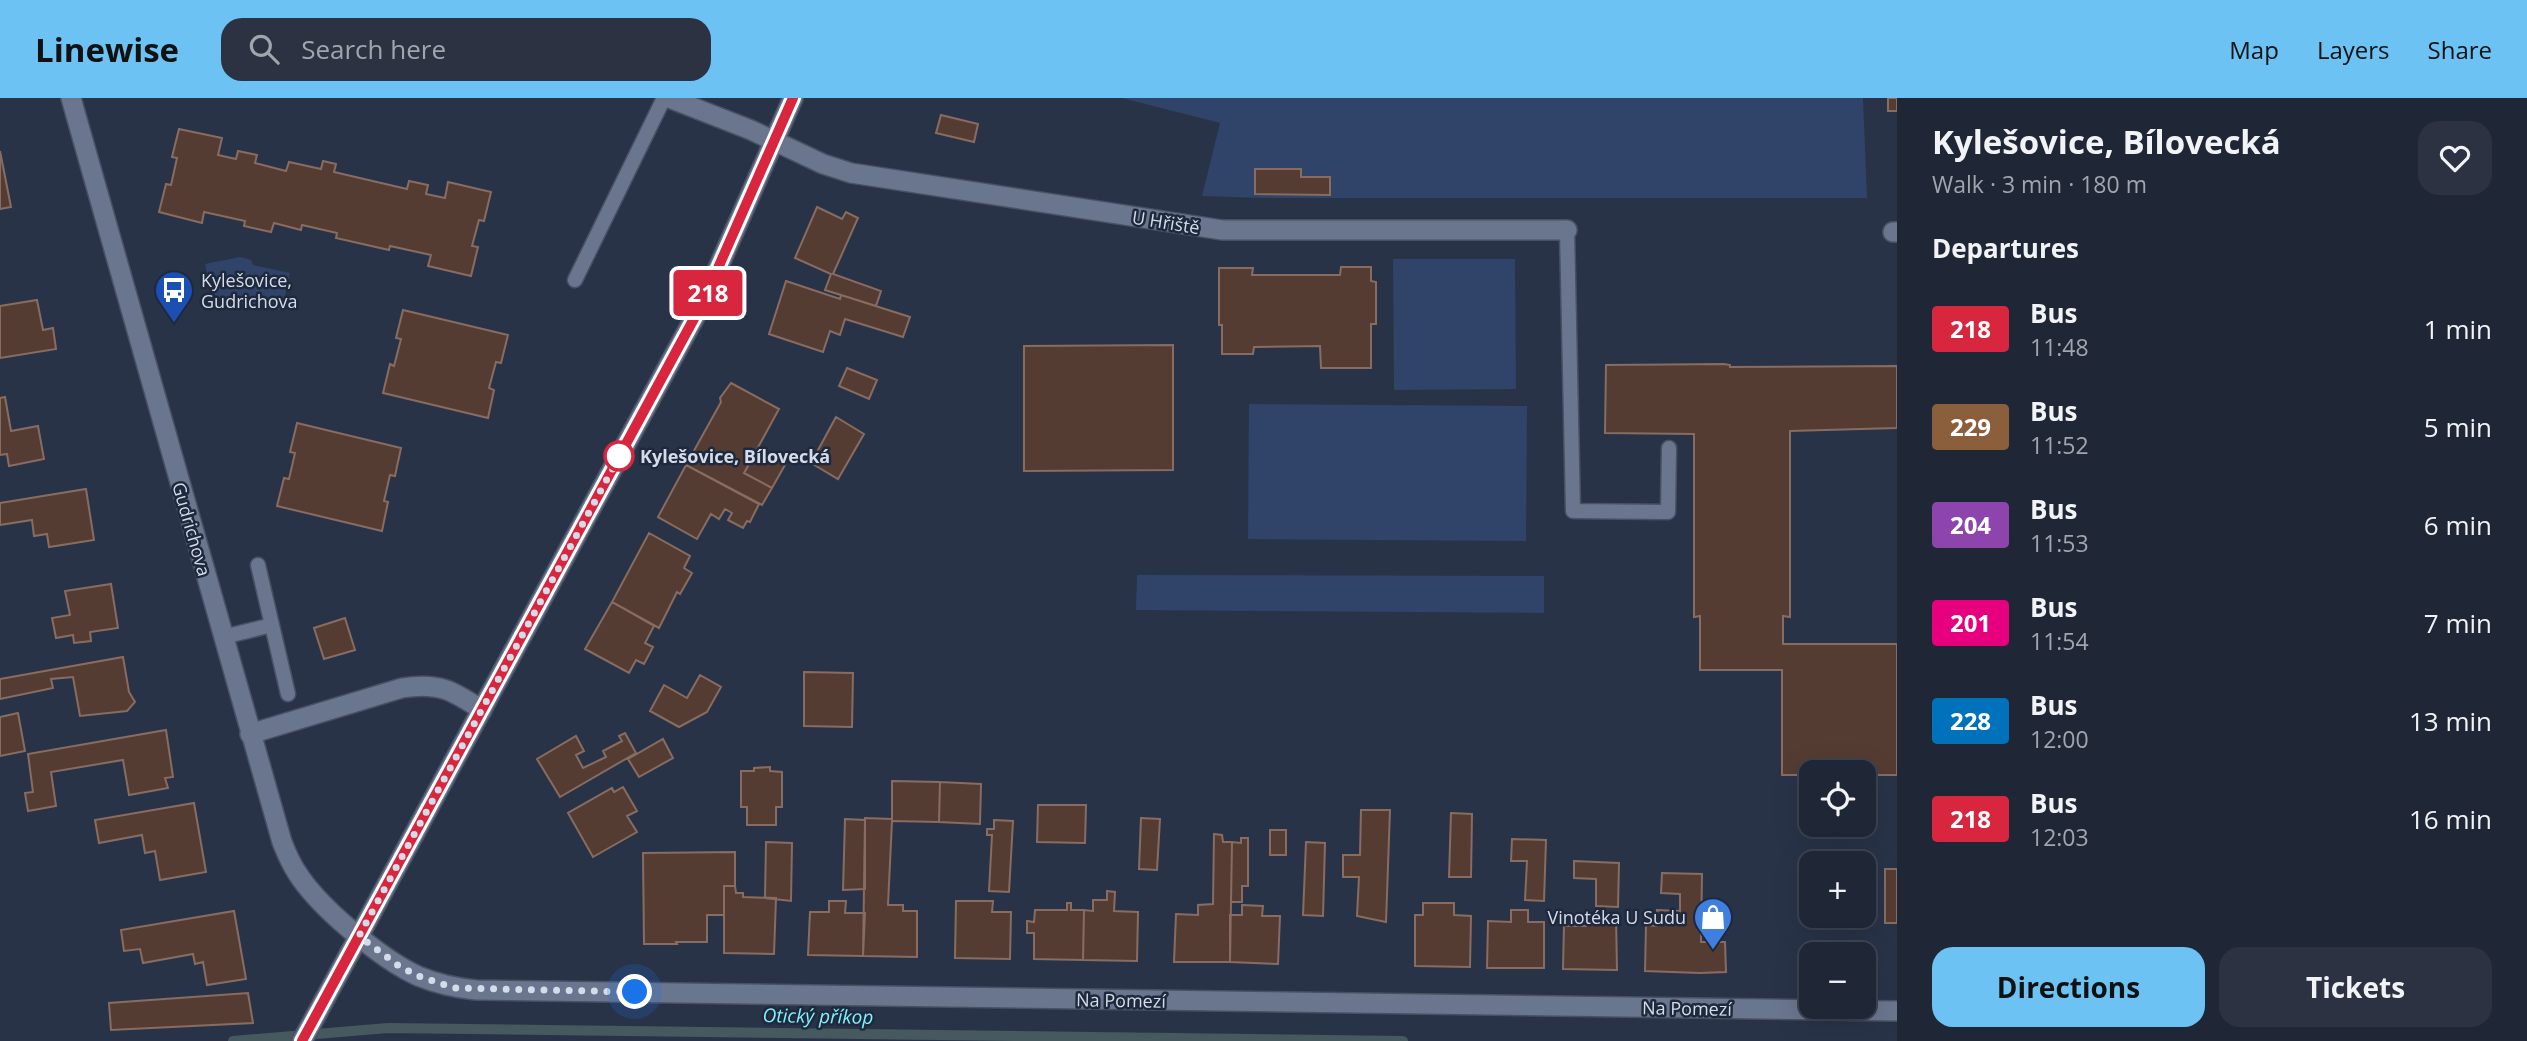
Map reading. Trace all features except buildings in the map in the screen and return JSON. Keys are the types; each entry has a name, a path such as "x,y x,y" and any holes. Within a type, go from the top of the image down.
{"street":[{"name":"Gudrichova","path":"71,98 282,842 295,871 325,905 359,936"},
{"name":"U Hřiště","path":"667,98 776,141 823,164 851,173 1222,230 1567,230"},
{"path":"302,1041 703,302 793,98"},
{"path":"250,734 402,688 418,686 429,685 448,690 482,710"},
{"name":"Na Pomezí","path":"359,936 399,966 418,976 454,988 476,990 1897,1011"}],"lane":[{"path":"575,280 667,98"},
{"path":"1567,230 1573,511 1668,512 1669,448"},
{"path":"258,565 288,694"},
{"path":"223,637 272,625"}],"shaded area":[{"path":"1122,98 1863,98 1867,198 1202,196 1220,123"},
{"path":"240,257 251,260 253,265 290,273 282,310 245,303 215,310 205,264"},
{"path":"1393,259 1515,259 1516,389 1394,390"},
{"path":"1249,404 1527,406 1526,541 1248,539"},
{"path":"1137,575 1544,576 1544,613 1136,610"}],"waterway":[{"name":"Otický příkop","path":"233,1041 388,1028 1403,1041"}],"bus line":[{"name":"218","path":"302,1041 703,302 793,98"}],"place":[{"name":"Kylešovice, Gudrichova","path":"174,324"},
{"name":"Kylešovice, Bílovecká","path":"619,456"},
{"name":"Vinotéka U Sudu","path":"1713,951"}],"route":[{"path":"619,456 625,446 359,936 399,966 418,976 454,988 635,992"}]}
